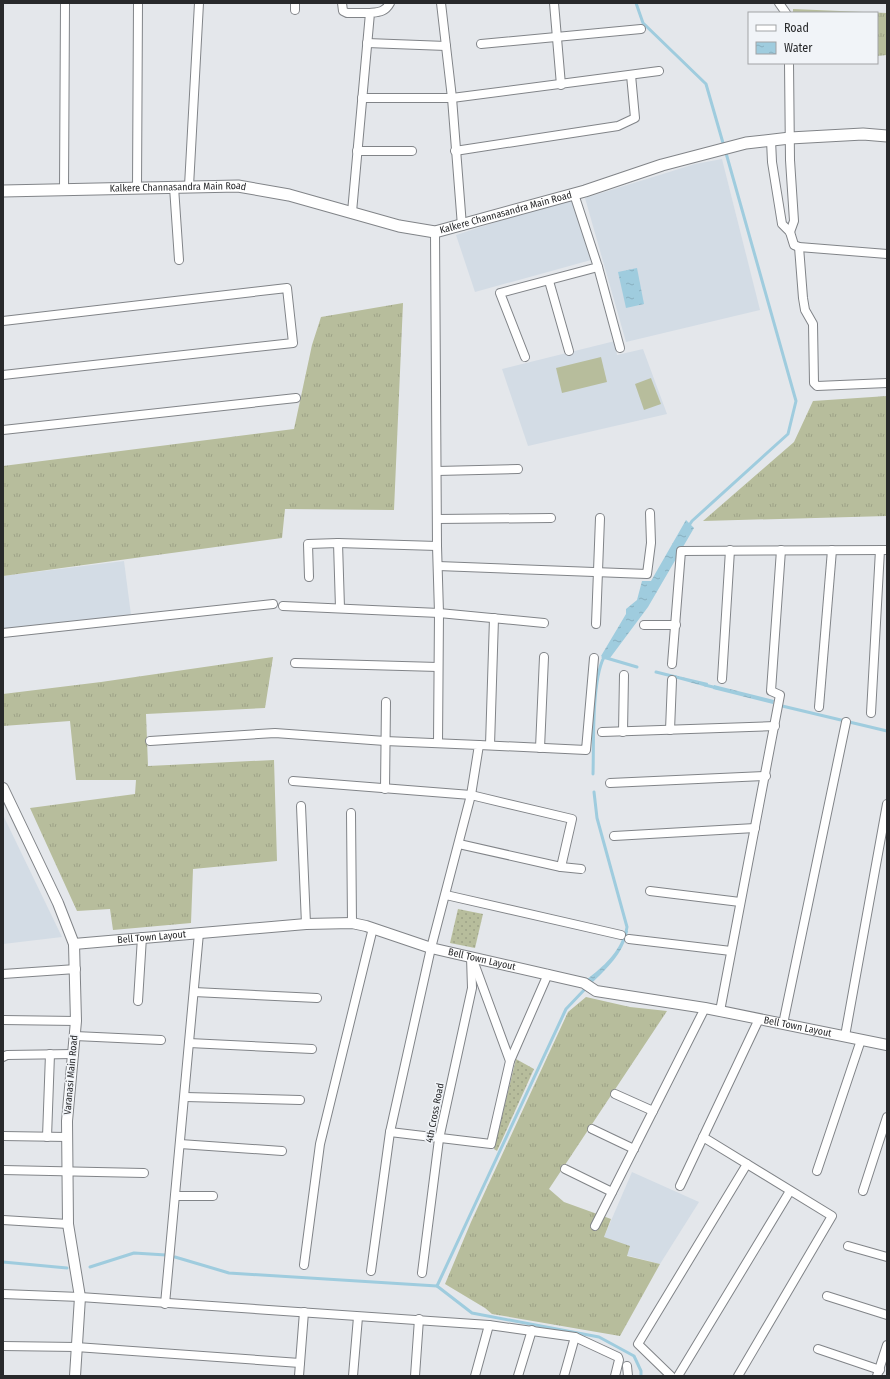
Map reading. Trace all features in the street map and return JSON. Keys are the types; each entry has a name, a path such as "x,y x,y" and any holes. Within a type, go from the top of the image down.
{"main road":[{"name":"Kalkere Channasandra Main Road","path":"3,191 238,186 289,196 399,226 436,232 574,194 662,165 746,143 790,138 863,134 887,136"}],"street":[{"path":"64,189 65,3"},
{"path":"137,188 138,3"},
{"path":"189,186 199,3"},
{"path":"342,3 343,11 347,13 380,12 387,8 390,3"},
{"path":"441,3 452,98 462,226"},
{"path":"554,3 561,85"},
{"path":"779,3 785,12"},
{"path":"352,212 370,13"},
{"path":"481,44 642,29"},
{"path":"367,43 446,46"},
{"path":"789,64 790,138 794,221 790,232"},
{"path":"362,98 452,98 561,85 659,71"},
{"path":"455,151 618,126 635,118 631,75"},
{"path":"771,140 772,162 782,224 790,232 794,245 799,247 887,254"},
{"path":"358,151 412,151"},
{"path":"174,187 179,260"},
{"path":"574,194 598,266 620,348"},
{"path":"436,232 437,546 439,613 438,743"},
{"path":"799,247 805,310 813,324 814,383 817,386 887,384"},
{"path":"525,357 500,293 549,281 598,266"},
{"path":"549,281 569,351"},
{"path":"3,321 287,288 293,343 3,375"},
{"path":"3,430 296,398"},
{"path":"437,471 518,469"},
{"path":"438,566 647,574 650,543 650,513"},
{"path":"437,519 551,518"},
{"path":"596,624 600,518"},
{"path":"309,577 308,544 338,543 437,546"},
{"path":"338,543 340,608"},
{"path":"722,679 730,550"},
{"path":"720,1011 740,902 766,776 780,695 771,691 781,550"},
{"path":"819,707 832,550"},
{"path":"672,664 681,551 884,550 871,713"},
{"path":"3,633 273,604"},
{"path":"283,606 439,613 544,623"},
{"path":"490,745 494,618"},
{"path":"644,625 676,625"},
{"path":"540,748 544,657"},
{"path":"150,741 275,733 385,742 586,750 594,658"},
{"path":"295,663 438,667"},
{"path":"623,732 624,675"},
{"path":"670,730 672,680"},
{"path":"385,789 386,702"},
{"path":"783,1024 846,722"},
{"path":"602,732 775,726"},
{"path":"371,1271 390,1132 431,948 471,795 479,745"},
{"path":"610,783 766,776"},
{"path":"293,781 471,795 572,819 561,867"},
{"name":"Varanasi Main Road","path":"3,788 58,903 74,944 76,969 76,1021 67,1137 68,1224 80,1297 75,1376"},
{"path":"845,1036 887,804"},
{"path":"301,806 306,924"},
{"path":"352,813 352,923"},
{"path":"614,836 756,828"},
{"path":"459,844 561,867 581,869"},
{"path":"650,891 740,902"},
{"path":"446,895 625,937 731,951"},
{"name":"Bell Town Layout","path":"74,944 306,924 352,923 373,928 431,948 584,983 596,991 705,1008 887,1045"},
{"path":"304,1265 320,1144 373,928"},
{"path":"165,1304 199,934"},
{"path":"138,1001 142,937"},
{"path":"471,957 510,1060"},
{"name":"4th Cross Road","path":"422,1273 439,1138 472,988 471,957"},
{"path":"3,974 76,969"},
{"path":"390,1132 491,1144 510,1060 548,974"},
{"path":"194,992 317,998"},
{"path":"595,1226 705,1008"},
{"path":"680,1186 759,1019"},
{"path":"3,1020 76,1021"},
{"path":"75,1036 161,1040"},
{"path":"817,1171 862,1040"},
{"path":"189,1044 312,1049"},
{"path":"47,1137 50,1054"},
{"path":"3,1057 8,1055 74,1054"},
{"path":"615,1094 653,1111"},
{"path":"184,1097 300,1100"},
{"path":"863,1191 887,1117"},
{"path":"592,1129 634,1149"},
{"path":"3,1136 67,1137"},
{"path":"703,1137 832,1216 748,1362 738,1376"},
{"path":"180,1144 282,1151"},
{"path":"671,1376 638,1344 748,1164"},
{"path":"565,1169 612,1192"},
{"path":"3,1170 144,1174"},
{"path":"678,1376 790,1191"},
{"path":"176,1196 213,1196"},
{"path":"3,1220 68,1224"},
{"path":"848,1246 887,1257"},
{"path":"3,1294 80,1297 358,1317 419,1319 532,1330 575,1337 619,1358 615,1376"},
{"path":"827,1296 887,1314"},
{"path":"299,1376 304,1312"},
{"path":"353,1376 358,1317"},
{"path":"415,1376 419,1319"},
{"path":"475,1376 489,1325"},
{"path":"518,1376 532,1330"},
{"path":"564,1376 575,1337"},
{"path":"818,1349 879,1373 885,1360 887,1345"},
{"path":"3,1346 76,1347 300,1362"},
{"path":"627,1366 628,1376"}],"shaded area":[{"path":"722,159 760,310 626,342 585,198 695,164"},
{"path":"573,197 591,260 475,292 456,235"},
{"path":"615,341 617,355 643,349 667,414 528,446 502,369"},
{"path":"124,561 131,615 3,632 3,576"},
{"path":"3,815 62,937 3,944"},
{"path":"632,1172 699,1202 660,1264 626,1255 604,1237"}],"green space":[{"path":"793,9 864,12 793,12"},
{"path":"878,13 887,13 887,55 878,56"},
{"path":"403,303 394,510 285,509 282,538 3,576 3,466 294,429 312,345 321,317"},
{"path":"601,357 607,382 562,393 556,368"},
{"path":"651,378 661,404 644,410 635,384"},
{"path":"887,396 887,516 703,521 794,442 813,401"},
{"path":"273,657 265,708 146,714 148,766 274,760 277,861 193,869 191,923 113,930 110,909 77,911 30,808 135,794 136,780 76,780 70,721 3,726 3,694 101,682"},
{"path":"458,909 483,914 475,948 450,943"},
{"path":"586,997 630,1007 667,1011 549,1189 564,1202 611,1219 604,1237 630,1246 627,1256 660,1264 620,1336 492,1314 485,1308 445,1284 471,1222 568,1012"},
{"path":"516,1059 534,1069 497,1151 494,1149"}],"water":[{"path":"637,268 644,304 626,308 618,272"},
{"path":"686,520 694,528 648,607 610,658 601,656 626,614 626,609 637,600 642,581 651,581"},
{"path":"674,675 708,683 707,687 674,678"},
{"path":"714,685 774,700 773,704 713,689"},
{"path":"625,931 628,931 626,939 618,954 591,984 586,980 599,970 615,952"}],"waterway":[{"path":"636,3 643,23 706,84 723,143"},
{"path":"688,527 692,521 788,434 796,401 726,153"},
{"path":"593,774 594,711 598,677 601,664 606,654"},
{"path":"603,657 637,667"},
{"path":"656,672 676,677"},
{"path":"705,685 717,688"},
{"path":"778,705 887,731"},
{"path":"594,792 597,818 627,927 626,932"},
{"path":"585,989 566,1009 437,1286 472,1313 599,1337 634,1356 641,1371 641,1376"},
{"path":"90,1267 134,1253 166,1255"},
{"path":"175,1257 229,1273 437,1286"},
{"path":"3,1262 67,1268"}]}
